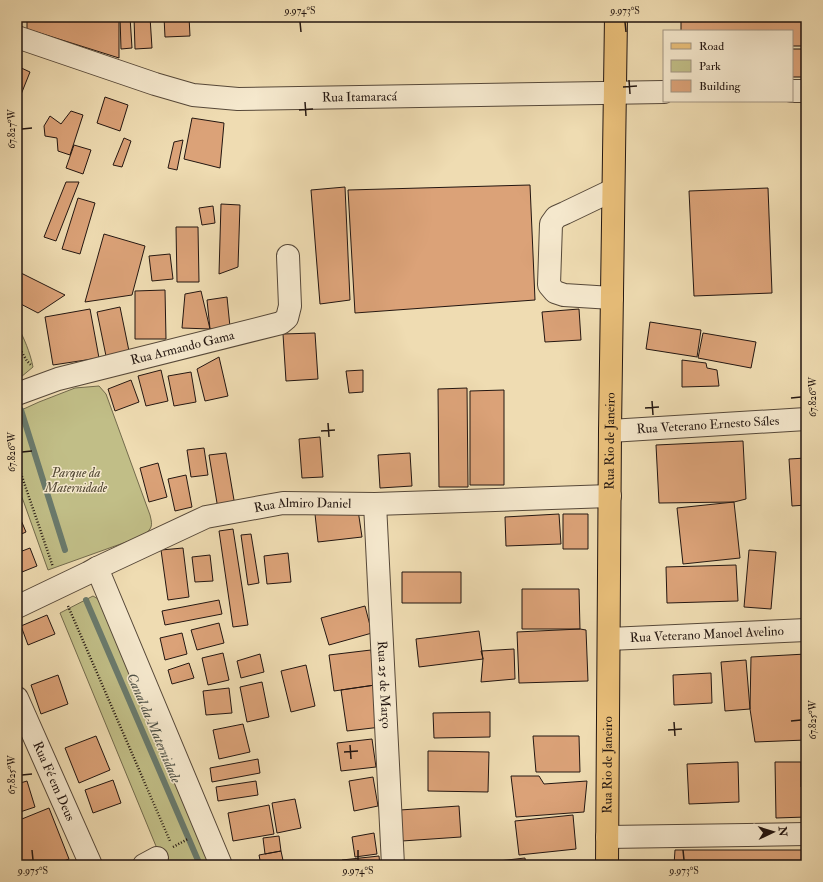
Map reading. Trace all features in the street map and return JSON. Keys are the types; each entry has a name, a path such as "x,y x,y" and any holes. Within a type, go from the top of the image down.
{"main road":[{"name":"Rua Rio de Janeiro","path":"607,865 610,431 616,17"}],"street":[{"name":"Rua Itamaracá","path":"17,37 155,84 193,95 238,99 663,92"},
{"path":"793,91 806,91"},
{"path":"612,298 564,294 555,292 549,285 551,224 556,217 564,212 613,190"},
{"name":"Rua Armando Gama","path":"17,394 58,379 281,323 287,318 290,306 288,256"},
{"name":"Rua Veterano Ernesto Sáles","path":"610,431 806,420"},
{"name":"Rua Almiro Daniel","path":"17,607 206,517 283,503 375,504 610,496"},
{"name":"Rua 25 de Março","path":"375,504 393,865"},
{"path":"93,570 221,865"},
{"name":"Rua Veterano Manoel Avelino","path":"609,639 806,630"},
{"name":"Rua Fé em Deus","path":"17,698 91,865"},
{"path":"607,838 806,834"}],"path":[{"path":"17,462 64,585 158,857"}],"green space":[{"path":"17,325 26,345 33,367 17,379"},
{"name":"Parque da Maternidade","path":"99,386 106,394 150,515 151,527 143,536 48,570 23,500 17,488 17,412 75,388"},
{"path":"93,596 100,600 210,865 167,865 158,851 60,613"}],"building":[{"path":"27,17 119,17 119,58 27,29"},
{"path":"120,17 130,17 132,48 121,49"},
{"path":"134,17 150,17 152,48 135,49"},
{"path":"164,17 189,17 190,36 165,37"},
{"path":"681,17 806,17 806,46 793,46 793,30 681,30"},
{"path":"793,49 806,49 806,77 793,77"},
{"path":"17,66 30,72 18,102 17,101"},
{"path":"105,97 128,105 120,131 97,123"},
{"path":"71,111 83,115 70,155 58,151 57,138 45,136 44,126 50,116 61,124"},
{"path":"192,118 224,123 220,168 184,159"},
{"path":"124,138 131,141 122,167 113,165"},
{"path":"183,140 177,170 168,168 174,142"},
{"path":"74,145 91,150 83,174 66,168"},
{"path":"66,182 79,182 56,241 44,237"},
{"path":"530,185 535,300 355,313 348,190"},
{"path":"345,187 350,300 320,304 311,190"},
{"path":"768,188 772,293 694,296 689,191"},
{"path":"78,198 95,203 80,254 62,249"},
{"path":"221,204 240,205 238,267 219,274"},
{"path":"213,206 215,223 202,225 199,208"},
{"path":"176,227 198,227 199,282 177,282"},
{"path":"104,234 145,246 132,295 85,302"},
{"path":"170,254 173,279 152,281 149,256"},
{"path":"17,271 65,295 38,313 17,302"},
{"path":"165,290 166,339 135,339 135,291"},
{"path":"201,291 210,329 182,328 185,294"},
{"path":"227,297 230,327 210,329 207,300"},
{"path":"120,307 129,351 106,356 97,312"},
{"path":"90,309 99,358 53,365 45,317"},
{"path":"579,309 581,340 545,342 542,312"},
{"path":"650,322 701,330 697,357 646,349"},
{"path":"315,333 318,379 286,381 283,334"},
{"path":"703,333 756,342 751,368 698,358"},
{"path":"219,357 228,396 205,401 197,369"},
{"path":"682,360 706,363 707,368 717,370 719,386 682,387"},
{"path":"161,370 168,401 146,406 138,376"},
{"path":"363,370 363,392 349,393 346,371"},
{"path":"191,372 196,402 174,406 168,376"},
{"path":"131,380 139,402 115,411 108,389"},
{"path":"467,388 468,487 439,487 438,389"},
{"path":"504,390 504,485 470,485 470,391"},
{"path":"320,437 323,477 302,478 299,439"},
{"path":"743,441 746,499 734,502 659,503 656,445"},
{"path":"204,448 208,475 191,477 187,450"},
{"path":"226,453 235,506 218,509 209,455"},
{"path":"410,453 412,486 380,488 378,455"},
{"path":"806,458 806,505 792,506 789,459"},
{"path":"158,463 167,497 149,502 140,468"},
{"path":"186,475 192,507 175,511 168,479"},
{"path":"734,502 740,558 683,564 677,508"},
{"path":"358,510 362,537 318,542 315,514"},
{"path":"18,513 26,532 17,536 17,514"},
{"path":"559,514 561,544 506,546 505,517"},
{"path":"563,514 588,514 588,549 563,549"},
{"path":"233,529 248,625 233,627 219,531"},
{"path":"251,534 259,583 248,585 241,535"},
{"path":"30,548 37,566 17,574 17,553"},
{"path":"183,548 189,597 168,600 161,550"},
{"path":"749,550 776,552 771,609 744,607"},
{"path":"288,553 291,582 267,584 264,556"},
{"path":"210,555 213,581 195,582 192,557"},
{"path":"803,557 806,557 806,616 805,616"},
{"path":"736,565 738,601 667,603 666,567"},
{"path":"402,572 461,572 461,603 402,603"},
{"path":"522,589 579,589 580,629 522,629"},
{"path":"219,600 222,614 165,625 162,611"},
{"path":"365,606 372,633 329,645 321,618"},
{"path":"47,615 55,634 28,645 21,626"},
{"path":"219,623 224,643 197,650 191,630"},
{"path":"586,630 588,681 519,683 517,632"},
{"path":"479,631 483,659 419,667 416,639"},
{"path":"182,633 187,654 165,660 160,638"},
{"path":"514,649 515,679 481,682 483,659 481,651"},
{"path":"371,650 375,685 334,691 329,655"},
{"path":"223,653 229,680 208,685 202,658"},
{"path":"260,654 264,672 241,678 237,661"},
{"path":"806,654 806,740 755,742 750,709 751,657"},
{"path":"746,660 750,709 725,711 721,662"},
{"path":"189,663 194,678 172,684 168,670"},
{"path":"306,665 315,706 291,712 281,671"},
{"path":"711,673 712,703 674,705 673,675"},
{"path":"58,675 68,704 41,714 31,685"},
{"path":"262,682 269,717 247,722 240,687"},
{"path":"375,685 381,727 347,731 341,690"},
{"path":"229,688 232,713 206,715 203,691"},
{"path":"490,712 490,737 434,738 433,713"},
{"path":"243,724 250,752 219,759 213,730"},
{"path":"96,736 110,770 79,783 65,748"},
{"path":"533,736 579,736 580,772 536,772"},
{"path":"372,739 376,767 341,771 337,743"},
{"path":"428,751 489,752 488,792 428,791"},
{"path":"258,759 260,773 212,782 210,768"},
{"path":"738,762 739,802 689,804 687,764"},
{"path":"775,762 801,762 801,787 806,786 806,817 776,818"},
{"path":"17,765 21,780 17,781"},
{"path":"511,776 539,776 544,784 587,781 584,812 516,817"},
{"path":"373,777 378,806 354,811 349,781"},
{"path":"113,780 121,803 93,813 85,790"},
{"path":"27,781 35,807 17,813 17,784"},
{"path":"256,781 258,795 218,801 216,787"},
{"path":"295,799 301,828 277,833 272,803"},
{"path":"269,805 274,834 233,841 228,813"},
{"path":"459,806 461,837 402,841 400,810"},
{"path":"49,808 69,859 54,865 17,865 17,821"},
{"path":"573,815 576,849 519,855 515,821"},
{"path":"374,833 377,854 355,857 352,837"},
{"path":"279,836 281,851 265,854 263,838"},
{"path":"675,850 806,850 806,865 674,865"},
{"path":"281,851 284,865 261,865 259,855"},
{"path":"379,856 380,865 343,865 342,860"},
{"path":"525,858 526,865 463,865"}],"waterway":[{"name":"Canal da Maternidade","path":"21,410 65,550"},
{"name":"Canal da Maternidade","path":"86,600 200,865"}]}
